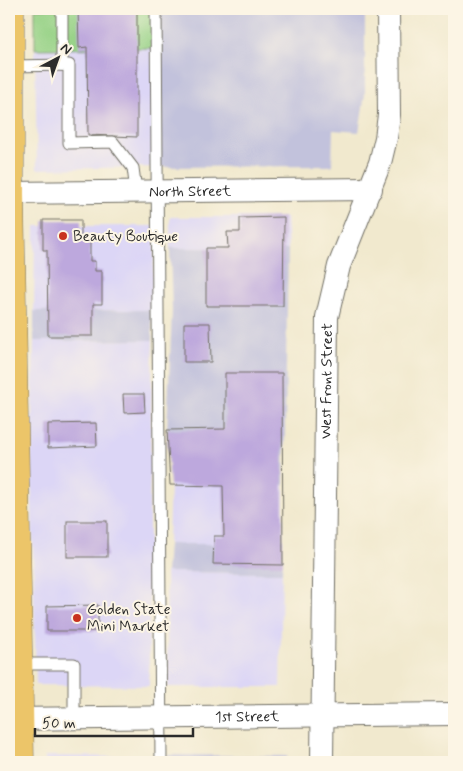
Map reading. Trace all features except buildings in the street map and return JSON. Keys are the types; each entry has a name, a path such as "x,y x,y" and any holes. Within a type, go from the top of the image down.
{"main road":[{"path":"10,9 10,193 18,664 14,719 20,762"}],"street":[{"name":"West Front Street","path":"322,762 327,317 340,266 380,163 389,115 388,9"},
{"name":"North Street","path":"10,193 371,189"},
{"name":"1st Street","path":"14,719 161,719 454,714"}],"lane":[{"path":"62,9 62,65"},
{"path":"156,9 161,762"},
{"path":"10,66 69,65 69,142 113,142 132,168 136,191"},
{"path":"18,664 74,664 74,719"}],"shaded area":[{"path":"156,9 365,9 365,94 359,132 333,130 332,166 158,167"},
{"path":"157,48 158,167 37,169 35,49"},
{"path":"170,217 286,217 288,249 170,248"},
{"path":"35,226 156,226 151,310 34,311"},
{"path":"170,248 288,249 284,485 170,485 167,430 172,311"},
{"path":"151,310 153,340 34,341 34,311"},
{"path":"153,340 149,514 149,686 36,685 31,458 34,341"},
{"path":"170,485 284,485 283,544 168,544"},
{"path":"168,544 283,544 282,573 166,572"},
{"path":"166,572 282,573 280,687 168,687"},
{"path":"168,755 287,756 288,762 168,762"},
{"path":"45,756 151,757 151,762 45,762"}],"green space":[{"path":"35,9 156,9 157,48 35,49"}],"place":[{"name":"Beauty Boutique","path":"63,236"},
{"name":"Golden State Mini Market","path":"77,618"}]}
